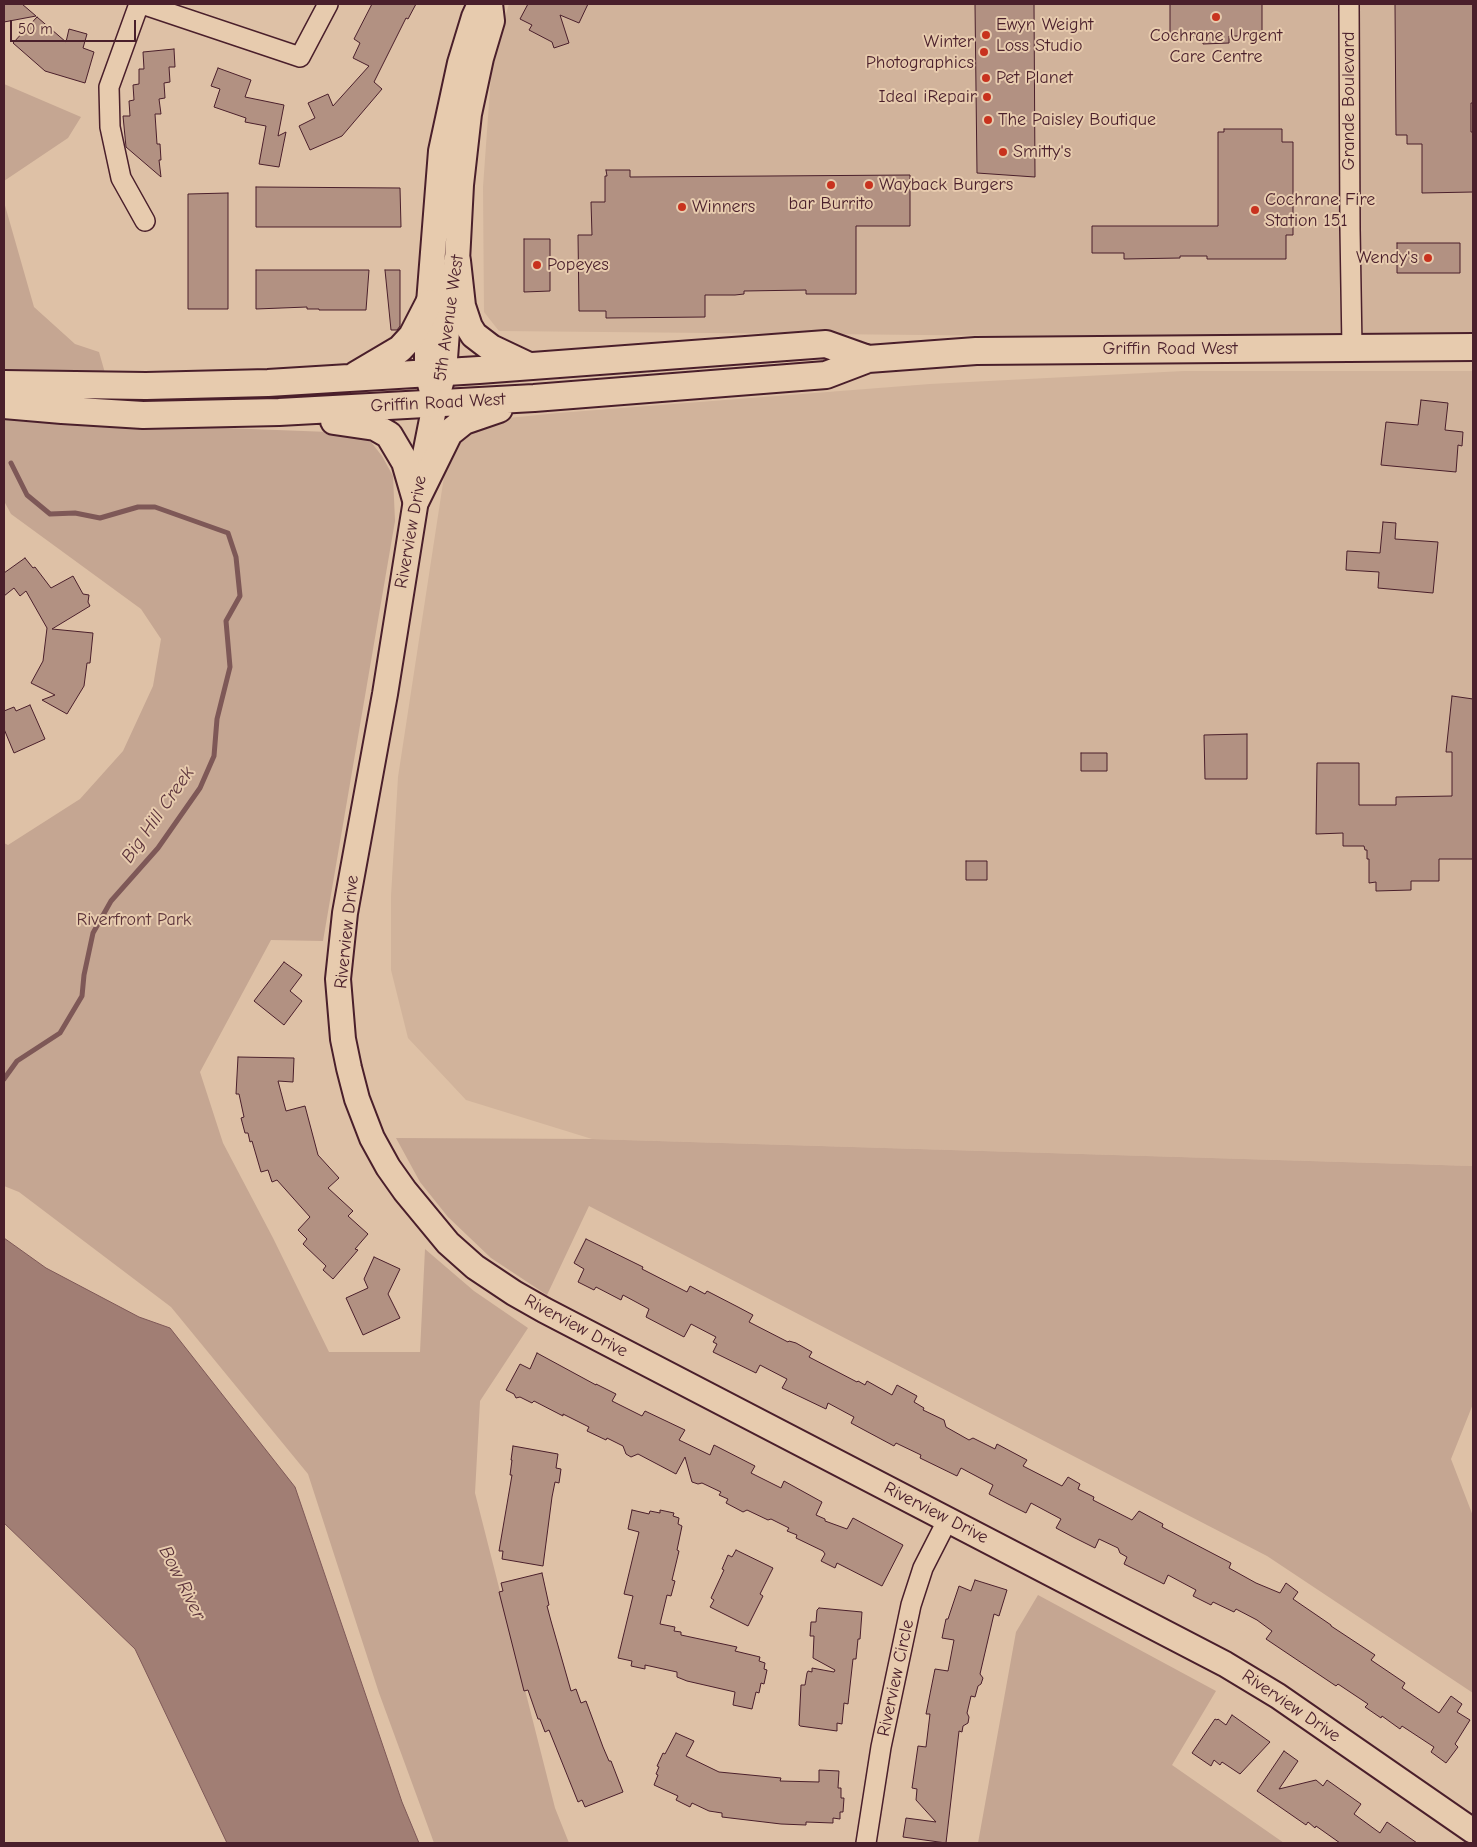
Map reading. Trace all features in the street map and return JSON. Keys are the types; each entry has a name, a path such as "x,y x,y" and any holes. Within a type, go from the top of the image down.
{"main road":[{"path":"457,261 462,306 469,327 474,335 491,348 530,366"},
{"path":"352,378 400,349 409,340 429,303"},
{"name":"Griffin Road West","path":"4,384 156,385 268,383 436,373 826,344 868,359"},
{"name":"Griffin Road West","path":"4,405 143,415 279,412 534,398 826,376 868,359 976,351 1473,347"},
{"path":"416,500 448,434 457,425 473,416 534,398"},
{"path":"279,412 363,424 383,430 393,440 405,462 416,500"}],"street":[{"path":"145,221 121,178 110,128 109,87 141,4 300,57 328,4"},
{"name":"5th Avenue West","path":"435,404 436,373 429,303 443,142 460,63 474,17 479,6 486,4"},
{"name":"5th Avenue West","path":"436,373 457,261 461,186 469,114 492,21 490,4"},
{"name":"Grande Boulevard","path":"1349,4 1352,348"},
{"name":"Riverview Drive","path":"435,404 416,500 385,694 345,913 338,979 343,1039 357,1099 372,1138 388,1166 448,1243 475,1267 494,1280 544,1310 1225,1664 1248,1677 1473,1831"},
{"name":"Riverview Circle","path":"866,1843 881,1747 917,1583 948,1519"}],"shaded area":[{"path":"509,4 1473,4 1473,347 1352,339 499,331 484,312 483,187 492,61"},
{"path":"1184,371 1473,371 1473,1166 592,1139 466,1100 408,1038 391,970 391,896 398,777 445,470 452,449 466,434 498,419 558,413 930,384"}],"green space":[{"path":"4,84 81,117 68,138 4,181"},
{"path":"4,202 34,307 75,344 99,352 105,373 4,372"},
{"name":"Riverfront Park","path":"4,414 121,424 355,433 371,442 382,456 393,476 395,521 323,941 271,940 200,1072 223,1143 273,1238 329,1352 420,1352 425,1249 474,1291 528,1328 480,1401 475,1493 555,1808 569,1843 434,1843 379,1693 308,1474 171,1307 19,1192 4,1186 4,843 8,845 80,799 123,751 153,686 161,639 141,609 11,514 4,501"},
{"path":"396,1138 592,1139 1473,1166 1473,1404 1451,1459 1473,1516 1473,1693 1267,1556 589,1206 547,1295 491,1258 448,1217 420,1182"},
{"path":"1038,1595 1216,1691 1172,1765 1284,1843 978,1843 1016,1632"}],"water":[{"name":"Bow River","path":"4,1238 46,1268 139,1317 170,1328 295,1487 402,1802 419,1843 227,1843 135,1649 4,1523"}],"building":[{"path":"4,4 22,4 36,16 4,22"},
{"path":"372,4 416,4 408,19 406,18 374,82 382,89 342,136 310,150 299,126 315,118 308,103 328,94 333,106 369,66 353,58 360,43 354,39"},
{"path":"528,4 588,4 579,23 560,15 569,43 554,48 552,42 529,30 532,25 520,19"},
{"path":"975,4 1034,4 1035,177 977,173"},
{"name":"Cochrane Urgent Care Centre","path":"1170,4 1262,4 1262,36 1229,36 1229,43 1203,44 1203,36 1170,36"},
{"path":"1395,4 1473,4 1473,103 1471,103 1471,132 1473,132 1473,192 1422,193 1422,144 1407,144 1407,135 1396,135"},
{"path":"37,17 66,42 69,29 87,34 83,48 94,52 85,83 45,71 13,43"},
{"path":"174,49 175,67 169,67 170,82 164,83 165,98 159,99 161,114 155,114 157,144 160,144 161,177 126,147 123,116 130,116 129,101 134,100 133,85 139,84 139,69 144,69 143,52"},
{"path":"218,68 251,80 245,97 284,105 278,136 286,132 279,167 259,164 266,126 245,122 246,118 214,107 220,89 211,86"},
{"name":"Cochrane Fire Station 151","path":"1224,129 1282,129 1282,142 1293,142 1293,235 1286,235 1286,259 1207,259 1207,256 1180,256 1180,258 1124,259 1124,253 1092,253 1092,226 1218,226 1218,132 1224,132"},
{"path":"606,170 630,170 630,177 910,175 910,226 856,226 856,294 806,294 806,290 744,291 744,294 735,295 705,295 705,317 606,318 606,311 579,311 578,235 592,235 591,202 605,202"},
{"path":"256,187 400,188 401,227 256,227"},
{"path":"228,193 228,309 188,309 188,194"},
{"name":"Popeyes","path":"524,239 550,239 550,291 524,292"},
{"name":"Wendy's","path":"1397,243 1460,243 1460,273 1397,273"},
{"path":"256,270 369,270 366,310 319,310 307,309 307,307 256,309"},
{"path":"385,270 400,270 400,326 397,330 391,330"},
{"path":"1421,400 1448,403 1445,430 1463,432 1462,446 1458,445 1456,472 1381,465 1386,422 1418,425"},
{"path":"1383,522 1396,523 1395,539 1438,542 1433,593 1378,588 1379,572 1346,570 1347,551 1380,553"},
{"path":"25,558 33,568 35,567 51,588 73,576 83,594 89,595 88,602 90,606 52,629 93,633 90,663 87,663 84,686 67,714 42,700 55,695 31,683 43,661 47,628 26,591 20,596 14,588 4,596 4,573"},
{"path":"1452,696 1473,699 1473,859 1439,859 1439,881 1411,881 1411,890 1376,891 1376,882 1369,883 1369,859 1367,859 1367,850 1365,850 1364,846 1343,846 1343,833 1316,834 1317,763 1359,763 1359,805 1396,805 1396,797 1452,796 1452,752 1446,752"},
{"path":"30,705 45,739 14,753 4,729 4,711 14,707 16,711"},
{"path":"1247,734 1247,779 1205,779 1204,735"},
{"path":"1081,753 1107,753 1107,771 1081,771"},
{"path":"966,861 987,861 987,880 966,880"},
{"path":"284,962 302,975 290,991 302,1001 284,1025 254,1001"},
{"path":"238,1057 294,1058 293,1082 278,1081 286,1111 305,1106 318,1155 339,1178 328,1188 353,1211 348,1216 368,1234 355,1249 358,1250 333,1279 323,1270 326,1266 303,1244 307,1239 298,1230 310,1217 277,1180 272,1182 268,1170 261,1172 252,1141 250,1142 248,1133 245,1133 241,1118 244,1117 239,1094 236,1094"},
{"path":"586,1239 643,1267 642,1269 687,1292 690,1286 705,1294 707,1291 738,1307 753,1315 749,1322 788,1342 796,1343 812,1352 809,1357 857,1382 865,1385 867,1381 892,1395 897,1385 917,1396 914,1402 924,1408 923,1410 944,1420 946,1427 969,1440 973,1438 995,1449 997,1444 1027,1460 1023,1466 1062,1486 1068,1477 1080,1484 1078,1489 1094,1497 1093,1500 1132,1520 1139,1511 1163,1524 1162,1527 1231,1563 1229,1568 1256,1583 1280,1593 1286,1583 1298,1592 1293,1599 1375,1655 1371,1660 1405,1683 1402,1688 1439,1713 1451,1696 1462,1704 1457,1712 1470,1720 1455,1744 1458,1747 1446,1763 1431,1752 1434,1747 1402,1726 1400,1729 1382,1716 1381,1718 1365,1707 1368,1704 1338,1684 1336,1686 1266,1639 1272,1631 1257,1620 1236,1609 1234,1612 1213,1602 1211,1605 1193,1596 1196,1590 1168,1575 1164,1584 1124,1564 1127,1557 1120,1553 1118,1548 1099,1539 1095,1548 1073,1537 1056,1528 1061,1519 1031,1503 1026,1513 1008,1504 989,1494 993,1485 961,1468 957,1476 920,1458 921,1455 896,1443 894,1446 851,1423 854,1417 828,1403 826,1409 782,1388 787,1379 760,1365 756,1373 713,1352 717,1344 713,1342 716,1337 691,1324 684,1337 646,1317 649,1309 623,1295 621,1300 596,1287 594,1290 578,1282 584,1269 574,1263"},
{"path":"374,1257 400,1269 388,1294 400,1318 363,1335 346,1298 368,1288 364,1279"},
{"path":"537,1353 616,1394 612,1401 642,1416 645,1411 685,1430 679,1440 710,1455 714,1445 755,1466 751,1473 781,1488 784,1481 822,1502 816,1515 825,1519 825,1521 847,1529 853,1518 903,1545 882,1586 837,1563 835,1568 821,1561 825,1554 823,1551 796,1538 797,1535 787,1531 789,1528 747,1510 743,1512 726,1503 728,1499 719,1495 721,1492 702,1483 692,1482 685,1457 676,1474 638,1454 631,1457 626,1454 623,1446 587,1431 589,1427 563,1414 563,1416 534,1401 532,1403 520,1397 516,1398 514,1394 506,1390 520,1364 530,1369"},
{"path":"513,1446 558,1454 556,1468 561,1469 559,1483 555,1482 552,1497 543,1566 502,1559 503,1551 499,1551 512,1475 510,1475"},
{"path":"632,1510 649,1514 650,1511 660,1513 660,1510 674,1513 673,1516 679,1518 678,1524 682,1526 677,1550 679,1551 672,1580 675,1581 671,1596 667,1595 660,1624 675,1627 674,1631 681,1632 681,1635 737,1647 735,1651 760,1657 759,1661 765,1663 764,1669 767,1670 764,1684 761,1683 759,1693 756,1692 752,1709 733,1705 735,1692 687,1681 677,1677 677,1672 645,1665 645,1669 631,1666 632,1661 618,1658 633,1596 624,1594 639,1532 628,1529"},
{"path":"736,1550 773,1568 760,1594 763,1596 748,1626 710,1607 714,1600 711,1598 724,1570 722,1569 728,1555 732,1557"},
{"path":"542,1573 549,1605 547,1606 571,1691 576,1689 581,1703 586,1701 603,1747 609,1761 611,1761 623,1792 585,1807 582,1800 578,1802 549,1730 545,1732 540,1719 538,1719 528,1690 524,1691 499,1592 503,1591 501,1583"},
{"path":"975,1580 1007,1590 999,1616 994,1614 980,1674 983,1678 978,1686 975,1697 971,1696 967,1713 969,1717 968,1723 963,1726 962,1732 959,1731 946,1843 903,1837 906,1818 936,1822 916,1800 917,1789 912,1788 918,1746 926,1747 930,1714 926,1714 935,1669 948,1671 954,1640 942,1638 946,1619 948,1619 959,1586 971,1591"},
{"path":"819,1608 862,1612 860,1639 858,1639 856,1659 853,1659 848,1704 844,1703 842,1724 837,1723 837,1731 799,1725 801,1685 805,1685 808,1671 812,1672 812,1668 834,1672 835,1670 813,1658 814,1636 810,1636 811,1622 816,1622 817,1610"},
{"path":"1232,1715 1270,1742 1240,1774 1222,1762 1220,1765 1214,1760 1211,1766 1192,1753 1215,1719 1226,1725"},
{"path":"676,1733 694,1741 686,1756 719,1772 781,1778 780,1781 819,1782 819,1770 839,1771 838,1788 841,1788 841,1798 844,1798 843,1812 840,1812 840,1819 833,1818 833,1823 806,1822 806,1825 781,1824 722,1817 722,1813 709,1811 692,1803 690,1807 676,1800 678,1796 654,1785 658,1775 656,1774 659,1767 657,1766"},
{"path":"1284,1751 1298,1761 1279,1789 1316,1780 1323,1786 1327,1780 1361,1804 1354,1814 1380,1833 1387,1822 1417,1843 1340,1843 1316,1826 1315,1828 1308,1822 1306,1825 1257,1791"}],"waterway":[{"name":"Big Hill Creek","path":"4,1079 17,1061 60,1033 82,996 84,975 93,933 111,901 158,848 200,788 214,756 217,719 230,667 226,621 240,596 236,557 228,533 155,507 138,507 100,518 75,513 50,514 27,495 11,463"}],"place":[{"name":"Cochrane Urgent Care Centre","path":"1216,17"},
{"name":"Ewyn Weight Loss Studio","path":"986,35"},
{"name":"Winter Photographics","path":"984,52"},
{"name":"Pet Planet","path":"986,78"},
{"name":"Ideal iRepair","path":"987,97"},
{"name":"The Paisley Boutique","path":"988,120"},
{"name":"Smitty's","path":"1003,152"},
{"name":"bar Burrito","path":"831,185"},
{"name":"Wayback Burgers","path":"869,185"},
{"name":"Winners","path":"682,207"},
{"name":"Cochrane Fire Station 151","path":"1255,210"},
{"name":"Wendy's","path":"1428,258"},
{"name":"Popeyes","path":"537,265"}]}
